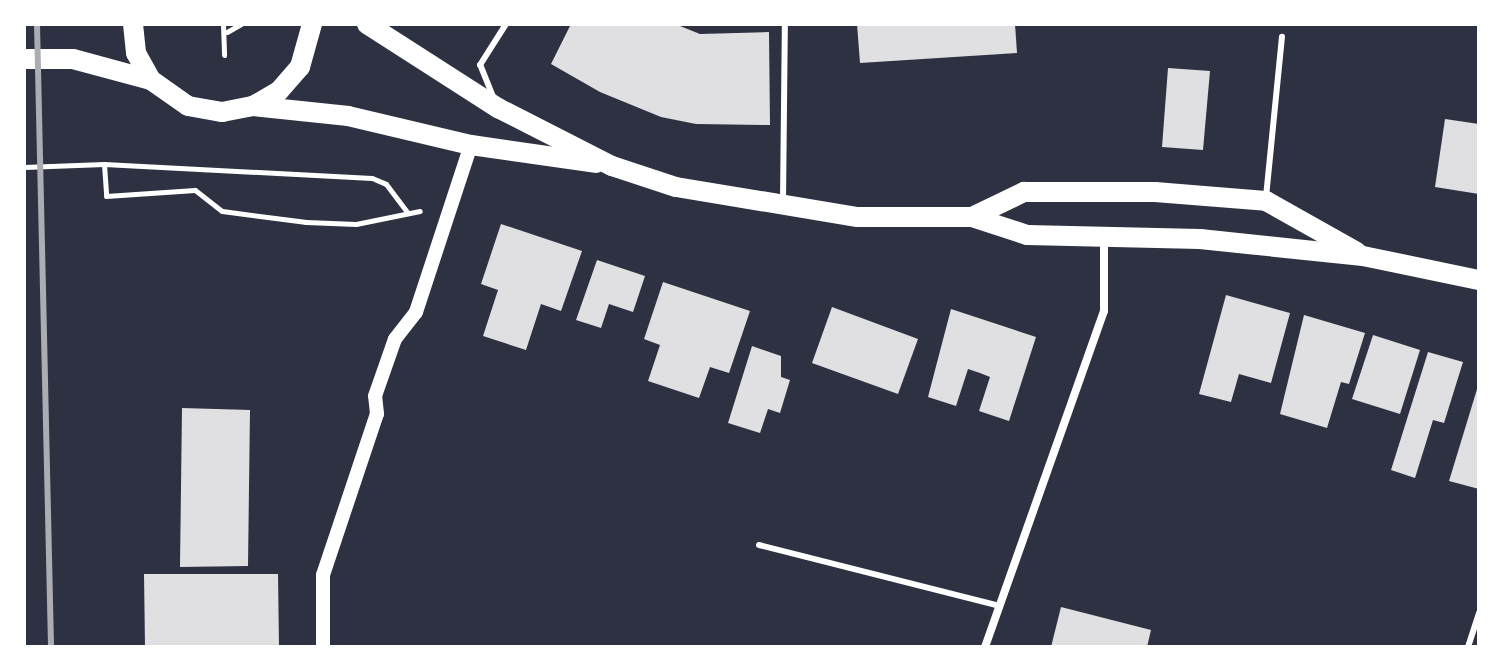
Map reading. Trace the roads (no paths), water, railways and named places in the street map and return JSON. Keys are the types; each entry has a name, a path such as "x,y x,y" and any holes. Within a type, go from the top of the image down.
{"main road":[{"path":"133,24 136,53 151,80"},
{"path":"253,106 279,91 300,67 312,24"},
{"path":"367,24 498,108 612,166 676,187 858,217 972,217 1027,235 1200,239 1363,256 1479,280"},
{"path":"24,59 73,59 151,80 188,106 222,112 253,106 348,116 471,145 612,166"},
{"path":"972,217 1024,192 1155,192 1266,201 1363,256"}],"street":[{"path":"323,647 323,575 377,414 375,396 395,339 416,312 471,145"},
{"path":"985,647 996,605 1104,311 1104,239"}],"lane":[{"path":"498,108 480,65 506,24"},
{"path":"783,205 785,24"},
{"path":"1266,201 1282,37"},
{"path":"759,545 996,605"},
{"path":"1468,647 1479,613"}],"railway":[{"path":"37,24 51,647"}]}
